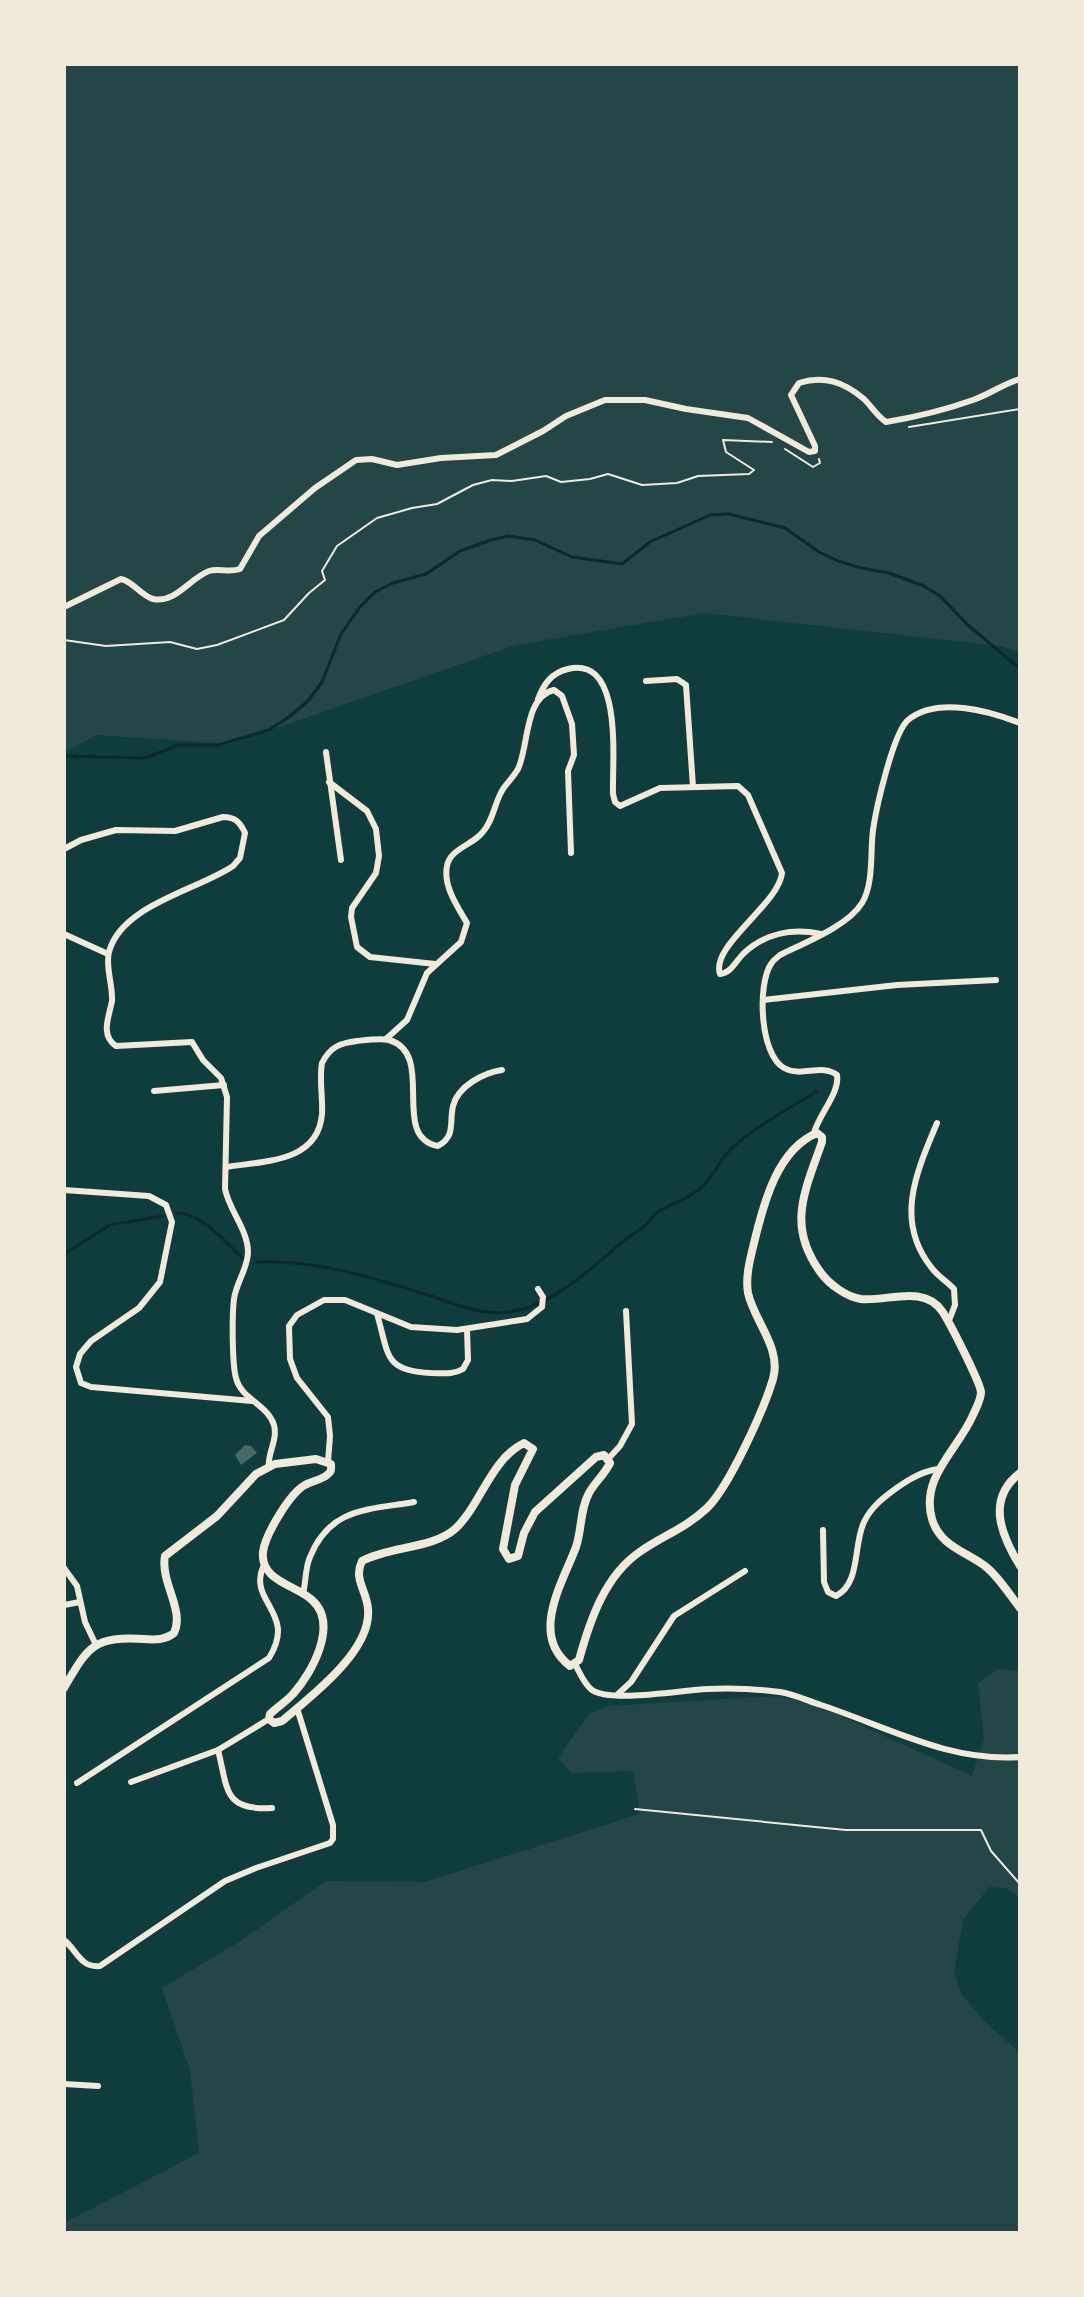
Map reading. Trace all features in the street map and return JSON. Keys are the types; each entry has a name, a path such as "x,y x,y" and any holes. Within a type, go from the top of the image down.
{"main road":[{"path":"64,1688 81,1660 96,1645 117,1637 164,1639 174,1633 177,1623 164,1569 165,1556 206,1526 249,1480 269,1467 316,1459 328,1462 331,1467 326,1476 304,1485 286,1505 266,1541 264,1565 279,1581 312,1599 322,1615 323,1635 313,1667 293,1695 270,1714 269,1719 274,1723 282,1721 338,1671 367,1624 368,1605 358,1575 362,1561 387,1551 428,1542 454,1529 500,1465 519,1445 528,1443 533,1449 515,1485 503,1549 509,1559 518,1556 524,1533 535,1512 596,1457 604,1455 609,1458 607,1469 585,1502 577,1543 558,1585 552,1608 555,1646 563,1661 570,1666 575,1664 606,1587 617,1571 641,1551 666,1538 708,1508 720,1493 740,1454 774,1375 771,1347 748,1295 749,1264 766,1195 774,1176 814,1133 820,1134 822,1142 806,1183 801,1225 807,1253 825,1278 851,1297 925,1298 942,1311 976,1374 981,1397 960,1439 938,1469 930,1496 932,1518 938,1531 960,1553 991,1572 1020,1608"},
{"path":"1020,1473 1009,1481 1000,1495 999,1511 1002,1527 1020,1566"}],"street":[{"path":"64,607 121,579 149,598 161,600 207,572 240,569 259,536 315,488 356,460 372,459 397,465 441,458 496,455 566,416 605,400 645,400 748,418 809,452 815,451 815,446 791,395 799,383 814,378 839,383 865,400 886,422 930,414 977,399 1020,379"},
{"path":"226,1167 292,1156 304,1148 320,1125 320,1072 326,1055 341,1043 386,1039 407,1020 418,991 435,964 461,942 467,923 450,890 448,863 455,853 473,842 490,823 501,791 517,772 543,687 551,677 562,671 574,668 588,670 598,677 607,690 611,706 613,794 620,806 660,788 738,786 744,789 782,873 779,887 750,919 720,961 720,974 731,969 753,946 778,933 821,934"},
{"path":"646,681 677,679 686,685 693,787"},
{"path":"538,699 546,692 558,692 568,708 572,724 574,755 568,771 571,853"},
{"path":"814,1133 823,1109 838,1084 837,1075 823,1069 796,1073 778,1064 771,1055 764,1031 763,1000 771,964 780,955 855,912 865,897 876,813 897,739 908,720 952,707 991,713 1020,723"},
{"path":"326,752 341,860"},
{"path":"329,782 367,811 376,829 379,856 376,873 352,908 357,947 370,957 435,964"},
{"path":"64,849 81,840 116,830 175,831 223,817 237,820 245,833 240,858 233,866 136,917 119,931 108,954 112,998 106,1031 111,1043 122,1047 192,1042 224,1085 228,1110 225,1176 228,1201 248,1251 234,1297 235,1377 244,1392 274,1424 275,1441 269,1456 269,1467"},
{"path":"64,934 108,954"},
{"path":"763,1000 897,985 996,980"},
{"path":"386,1039 405,1052 412,1073 414,1123 432,1145 438,1146 448,1138 452,1128 453,1105 464,1090 479,1077 502,1070"},
{"path":"154,1091 224,1085"},
{"path":"937,1123 914,1178 911,1214 923,1255 954,1289 955,1305 948,1324"},
{"path":"64,1190 149,1196 166,1205 172,1222 160,1282 139,1308 87,1346 76,1367 81,1383 91,1387 255,1401"},
{"path":"328,1462 328,1417 294,1371 289,1331 291,1322 316,1303 345,1300 399,1324 423,1330 467,1329 527,1319 537,1314 543,1297 538,1289"},
{"path":"609,1458 632,1424 626,1311"},
{"path":"377,1314 390,1356 398,1367 410,1372 452,1373 463,1369 468,1360 467,1329"},
{"path":"823,1530 824,1582 828,1592 836,1596 846,1590 850,1583 858,1539 864,1521 873,1508 908,1480 938,1469"},
{"path":"303,1594 310,1557 334,1523 347,1514 414,1502"},
{"path":"77,1783 269,1658 277,1642 279,1624 276,1613 258,1584 264,1565"},
{"path":"64,1568 77,1586 85,1622 96,1645"},
{"path":"617,1694 631,1682 674,1616 745,1571"},
{"path":"64,1605 80,1602"},
{"path":"575,1664 592,1689 604,1695 709,1689 782,1692 847,1714 914,1742 992,1759 1020,1757"},
{"path":"64,1940 82,1962 88,1966 100,1966 225,1881 248,1870 330,1843 333,1825 297,1708"},
{"path":"131,1782 218,1750 269,1719"},
{"path":"218,1750 230,1795 238,1805 249,1809 272,1808"},
{"path":"64,2084 98,2086"}],"path":[{"path":"909,427 1020,409"},
{"path":"64,640 106,646 170,642 197,649 231,642 284,620 325,580 322,571 337,546 377,518 437,504 473,485 492,480 512,481 546,476 561,482 608,474 642,485 677,483 698,476 749,474 754,470 726,452 723,440 774,442 813,467 820,463 815,451"},
{"path":"635,1809 846,1830 981,1830 991,1851 1020,1884"}],"shaded area":[{"path":"64,64 1020,64 1020,652 1000,646 705,613 516,645 230,744 96,735 64,753"},
{"path":"998,1669 1020,1671 1020,1898 1006,1888 989,1887 963,1920 954,1973 962,1995 983,2020 1020,2053 1020,2233 64,2233 64,2223 199,2153 190,2070 162,1988 242,1940 326,1881 425,1882 640,1814 633,1771 571,1773 558,1758 589,1714 607,1706 779,1696 819,1706 972,1776 984,1739 978,1683"}],"building":[{"path":"245,1445 251,1446 257,1453 241,1465 235,1455"}],"waterway":[{"path":"64,756 145,758 179,745 218,745 269,730 308,701 322,682 341,634 375,592 393,583 426,574 460,551 508,536 535,540 572,557 622,564 650,542 710,515 729,514 785,528 819,552 838,561 889,573 924,586 940,596 968,625 1020,669"},
{"path":"256,1262 300,1264 344,1271 479,1311 506,1312 525,1308 577,1280 655,1214 697,1191 727,1153 742,1140 817,1091"},
{"path":"177,1213 196,1218 214,1230 245,1260"},
{"path":"64,1254 110,1225 163,1216"}]}
